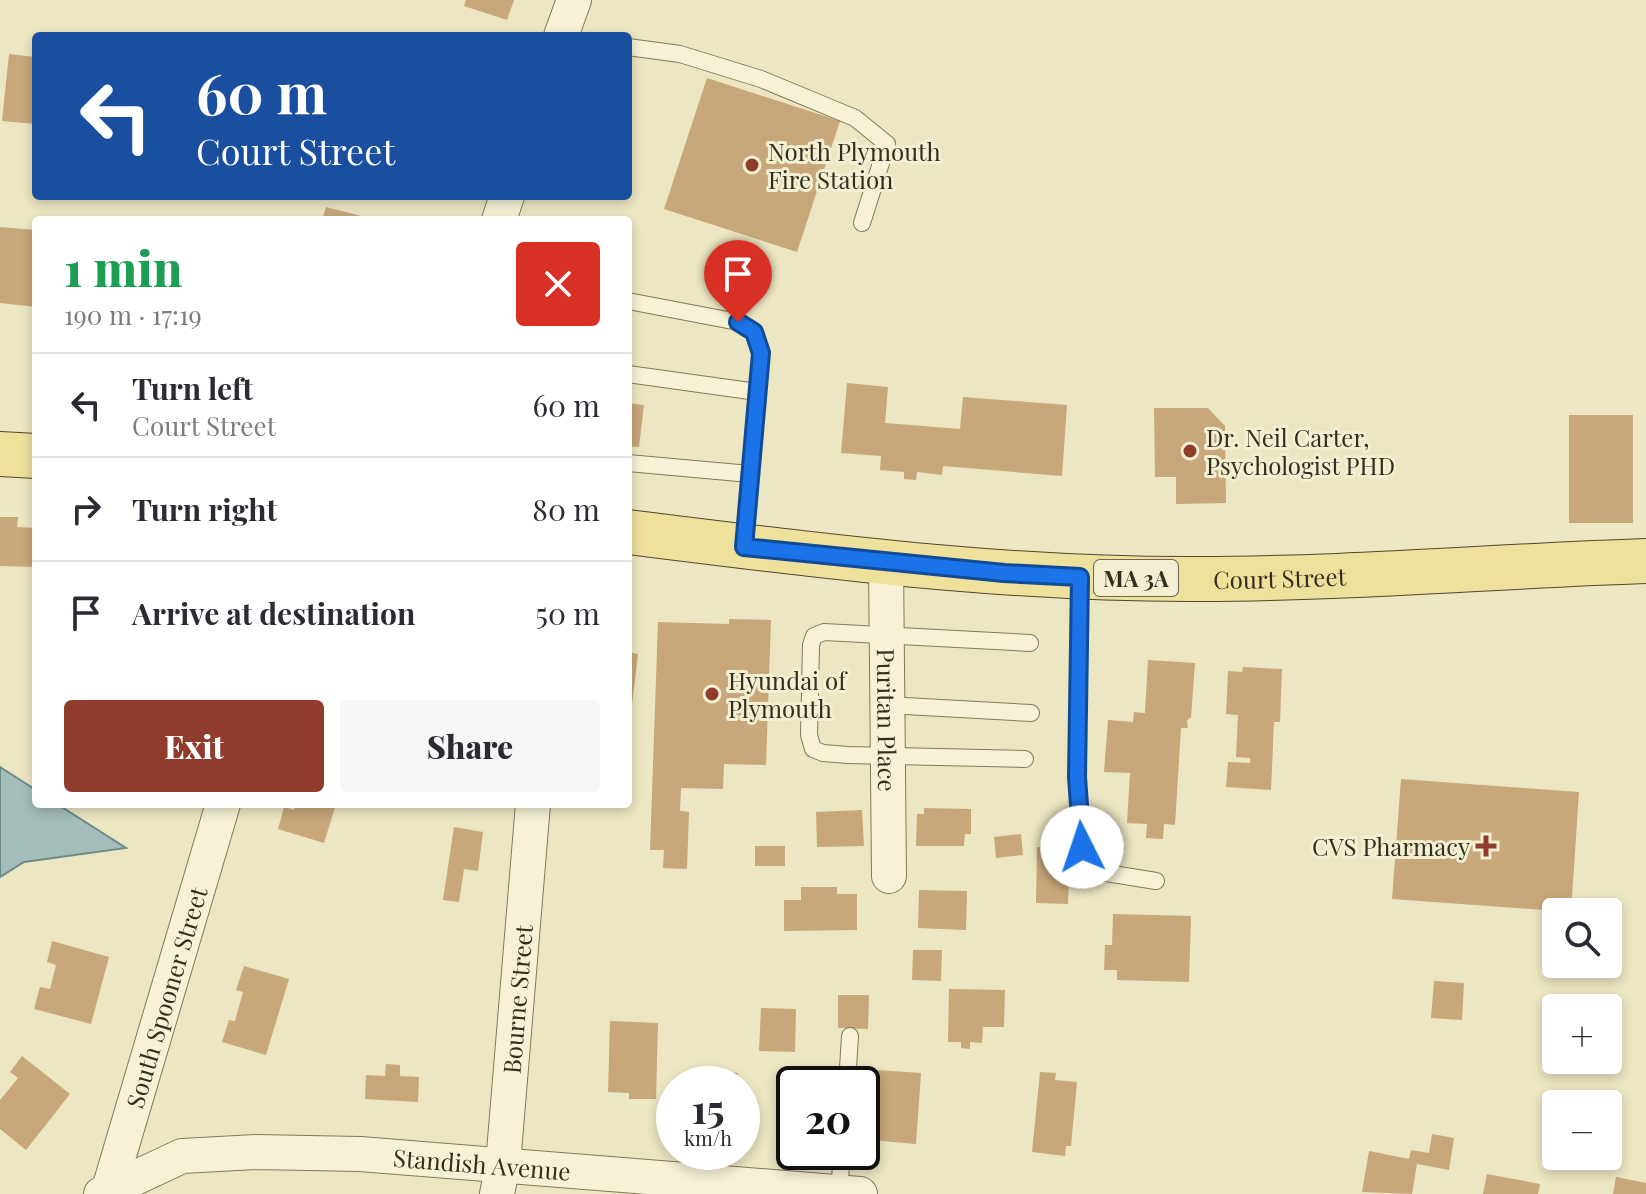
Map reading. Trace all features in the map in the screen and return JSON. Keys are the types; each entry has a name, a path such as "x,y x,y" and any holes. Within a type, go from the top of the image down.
{"main road":[{"path":"0,454 32,456"},
{"name":"Court Street","path":"632,533 886,562 1080,577 1232,578 1646,561"}],"street":[{"path":"562,32 574,0"},
{"name":"Puritan Place","path":"886,562 889,876"},
{"name":"South Spooner Street","path":"105,1192 222,808"},
{"name":"Bourne Street","path":"500,1179 533,808"},
{"name":"Standish Avenue","path":"105,1192 182,1156 218,1153 360,1154 500,1179 850,1193"}],"lane":[{"path":"632,48 680,54 747,75 855,118 887,144 862,223"},
{"path":"632,302 738,322 754,332 761,353 744,547"},
{"path":"632,375 757,392"},
{"path":"632,463 750,474"},
{"path":"1080,577 1077,777 1082,847 1094,871 1156,881"},
{"path":"1025,759 823,753 813,749 809,735 811,645 814,636 824,632 1030,643"},
{"path":"887,705 1031,713"},
{"path":"848,1066 850,1036"},
{"path":"846,1170 850,1193"}],"water":[{"path":"0,767 32,787 32,808 63,808 126,848 24,862 0,877"}],"building":[{"path":"466,0 514,0 507,20 464,6"},
{"path":"9,54 32,57 32,124 2,121"},
{"name":"North Plymouth Fire Station","path":"707,78 840,121 797,252 664,209"},
{"path":"326,207 361,216 323,216"},
{"path":"0,227 32,230 32,307 0,303"},
{"path":"847,383 888,387 885,423 960,429 963,397 1067,405 1062,476 943,466 942,475 917,472 916,480 904,479 904,472 880,470 881,456 841,453"},
{"path":"632,404 644,405 639,447 632,446"},
{"name":"Dr. Neil Carter, Psychologist PHD","path":"1154,408 1208,408 1225,426 1226,503 1176,504 1176,477 1155,477"},
{"path":"1569,415 1633,415 1633,523 1569,523"},
{"path":"0,517 18,517 17,527 32,528 32,567 0,566"},
{"name":"Hyundai of Plymouth","path":"729,619 771,620 766,765 724,764 723,789 681,788 680,811 689,812 687,869 663,868 664,850 650,850 658,622 729,624"},
{"path":"632,653 638,654 632,705"},
{"path":"1148,660 1195,663 1191,717 1187,721 1188,728 1181,728 1175,825 1164,824 1163,839 1146,838 1147,824 1127,823 1130,773 1104,772 1108,720 1133,722 1134,712 1145,713"},
{"path":"1243,667 1282,669 1280,722 1274,722 1271,790 1226,787 1228,762 1250,763 1250,758 1236,757 1238,715 1226,714 1228,671 1242,672"},
{"name":"CVS Pharmacy","path":"1401,779 1579,792 1572,898 1542,898 1542,910 1392,899"},
{"path":"284,808 335,808 324,843 278,829"},
{"path":"924,808 971,809 971,834 965,834 964,846 916,846 917,814 924,814"},
{"path":"862,810 864,846 817,847 816,812"},
{"path":"454,827 483,832 478,871 464,869 459,902 443,900"},
{"path":"1021,834 1023,855 996,858 994,837"},
{"path":"755,846 785,846 785,866 755,866"},
{"path":"1037,847 1062,848 1061,876 1069,876 1068,904 1036,903"},
{"path":"801,887 837,887 837,894 857,894 857,930 784,931 784,900 801,900"},
{"path":"919,890 967,891 966,930 918,928"},
{"path":"1113,914 1191,916 1189,982 1117,980 1117,970 1104,970 1105,945 1112,945"},
{"path":"52,941 109,957 91,1024 34,1009 40,987 50,989 56,965 47,962"},
{"path":"913,950 942,950 941,981 912,980"},
{"path":"244,966 289,979 266,1055 222,1042 229,1020 235,1021 243,992 236,990"},
{"path":"1434,981 1464,983 1462,1020 1431,1018"},
{"path":"949,989 1005,990 1004,1027 983,1027 982,1043 970,1042 970,1049 961,1048 961,1042 948,1042"},
{"path":"838,995 869,995 868,1029 838,1028"},
{"path":"761,1008 796,1009 795,1052 759,1051"},
{"path":"610,1021 658,1023 656,1099 629,1099 629,1093 608,1092"},
{"path":"22,1056 70,1094 26,1150 0,1129 0,1100 18,1078 10,1072"},
{"path":"386,1064 400,1065 400,1076 419,1077 418,1102 365,1099 366,1075 385,1076"},
{"path":"880,1070 921,1073 916,1144 880,1141"},
{"path":"1040,1072 1056,1073 1055,1080 1077,1082 1071,1146 1066,1146 1065,1156 1032,1152"},
{"path":"1432,1134 1454,1138 1449,1170 1417,1164 1412,1194 1362,1192 1369,1151 1409,1159 1411,1150 1429,1153"},
{"path":"1487,1174 1540,1184 1538,1194 1483,1194"},
{"path":"1616,1177 1646,1183 1646,1194 1613,1194"}],"place":[{"name":"North Plymouth Fire Station","path":"752,165"},
{"name":"Dr. Neil Carter, Psychologist PHD","path":"1190,451"},
{"name":"Hyundai of Plymouth","path":"712,694"},
{"name":"CVS Pharmacy","path":"1486,846"}],"route":[{"path":"738,322 754,332 761,353 744,547 1004,573 1080,577 1077,777 1082,847"}]}
